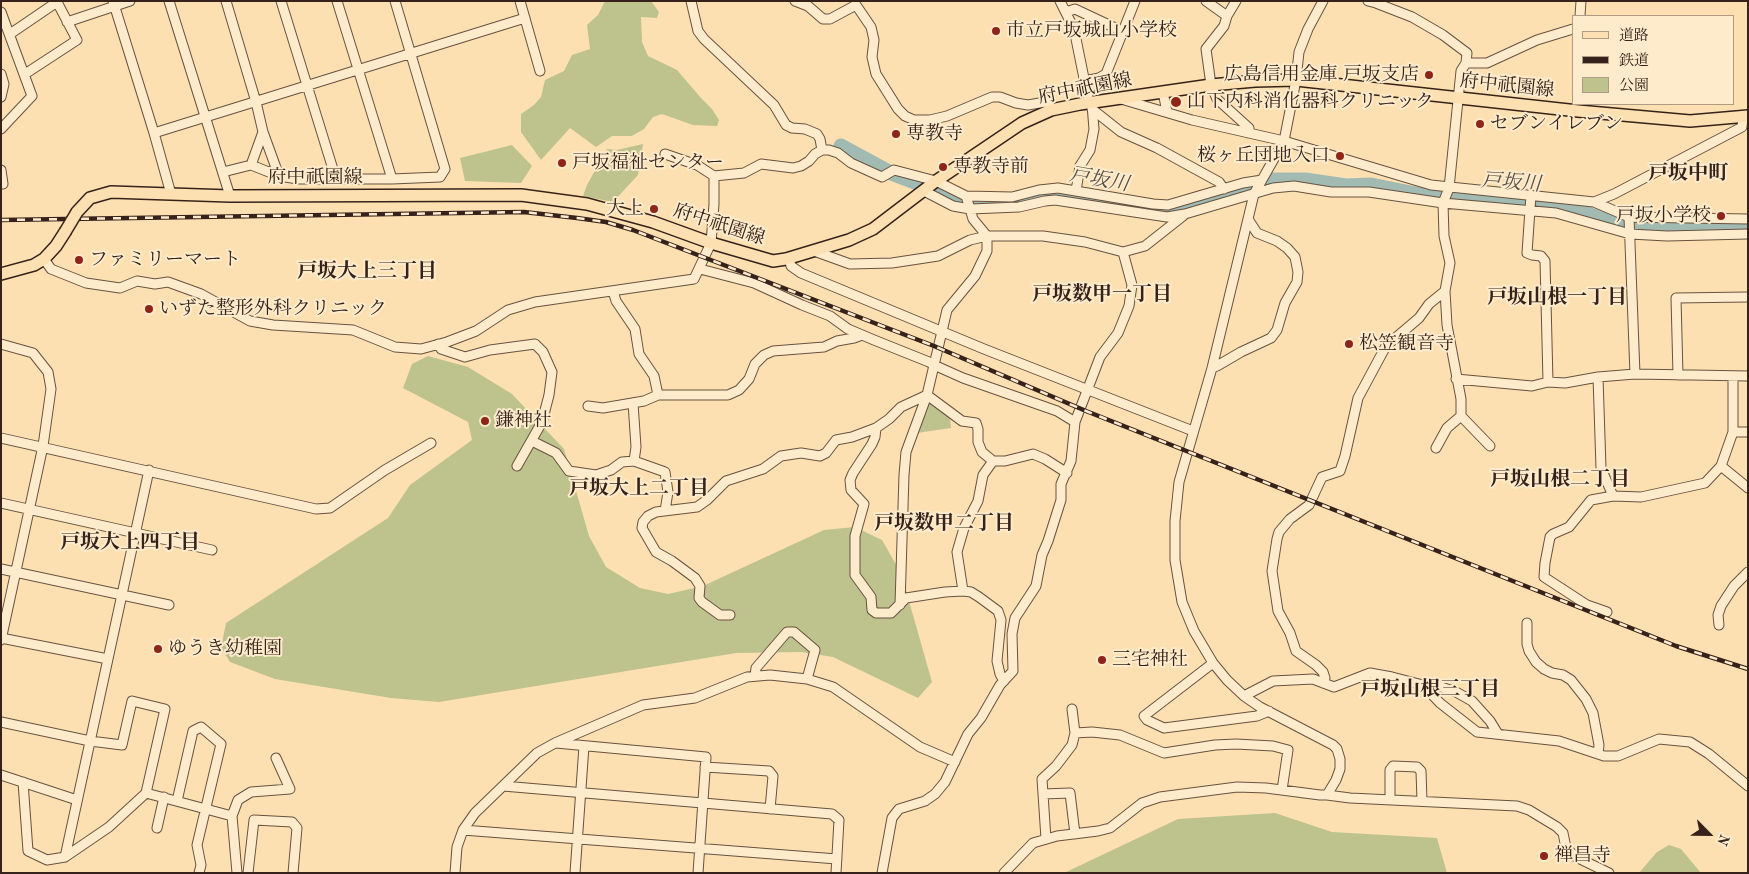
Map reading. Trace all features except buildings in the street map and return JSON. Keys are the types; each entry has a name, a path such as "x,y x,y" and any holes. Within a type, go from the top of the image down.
{"main road":[{"name":"府中祇園線","path":"1,274 34,265 44,259 56,246 77,212 90,198 111,192 230,196 521,195 553,198 588,204 653,222 711,243 761,258 773,260 789,258 849,240 873,229 936,181 1022,123 1051,110 1211,85 1255,81 1296,80 1459,99 1578,108 1690,121 1746,117"}],"street":[{"path":"67,22 114,4 130,1"},
{"path":"169,1 230,196"},
{"path":"226,1 263,132 279,176"},
{"path":"281,1 336,179"},
{"path":"337,1 392,179"},
{"path":"223,172 251,165 279,176 298,179 440,177 445,169 395,1"},
{"path":"520,1 540,71"},
{"path":"691,1 698,31 704,39 774,105 786,125 792,128 805,128 817,134 822,150"},
{"path":"795,1 808,6 823,19 830,19 856,5 871,27 874,40 872,56 876,74 904,116 914,120 930,120 947,116 992,97 1000,97 1028,105 1045,102 1049,104 1051,110"},
{"path":"1060,1 1074,30 1091,105 1094,129 1090,150 1080,166 1076,192"},
{"path":"1085,81 1099,78 1106,74 1135,1"},
{"path":"1206,1 1227,16"},
{"path":"1236,1 1227,16 1224,26 1206,49 1211,85 1217,99 1249,128 1249,133"},
{"path":"1323,1 1308,29 1299,52 1296,80 1284,141 1254,194 1212,368 1179,482 1175,521 1175,560 1182,602 1194,631 1212,663 1244,696 1337,749 1340,759 1340,770 1327,795"},
{"path":"1368,1 1412,17 1443,35 1467,53 1466,63 1461,71 1446,196 1444,236 1450,263 1444,291 1447,325 1461,399 1461,416 1490,446"},
{"path":"1580,15 1581,1"},
{"path":"10,34 57,2 77,40 25,74"},
{"path":"114,4 171,194"},
{"path":"1066,12 1075,9 1124,32"},
{"path":"1,12 32,96 1,129"},
{"path":"154,133 525,18"},
{"path":"1466,63 1487,63 1537,40 1572,29"},
{"path":"1,74 4,84 1,97"},
{"path":"1163,92 1167,112"},
{"path":"1120,99 1192,120 1284,141 1431,185 1446,196 1530,203 1556,213 1629,226 1667,236 1748,234"},
{"path":"1091,105 1121,132 1157,148 1203,173 1219,182 1224,189"},
{"path":"924,190 953,206 970,209 1019,208 1044,201 1056,200 1167,217 1185,214 1273,188 1294,186 1331,192 1446,196 1530,203 1594,202 1614,194 1742,127 1746,117"},
{"path":"251,165 263,132"},
{"path":"665,154 697,165 714,176 744,173 761,164 792,168 801,166 822,150 829,150 838,153 851,163 882,177 894,170 936,181 966,196 1012,197 1048,188 1168,205 1243,183 1262,180"},
{"path":"1,170 3,184 1,184"},
{"path":"44,259 51,268 86,283 120,288 137,281 155,284 168,282 201,294 250,321 274,325 353,330 396,347 421,349 476,331 508,310 535,302 694,279 700,270 711,243 714,176"},
{"path":"900,604 906,452 927,395 947,310 975,276 987,251 987,236 974,219 966,196"},
{"path":"1594,202 1629,226 1748,220"},
{"path":"1530,203 1527,253 1541,256 1545,261 1548,382"},
{"path":"814,251 850,264 892,263 938,256 970,240 987,236 1042,236 1085,242 1122,252 1146,246 1185,214"},
{"path":"1212,368 1271,338 1276,330 1285,303 1297,282 1298,272 1295,257 1277,241 1257,233 1248,219"},
{"path":"1629,226 1635,374"},
{"path":"882,873 892,818 899,809 925,801 936,794 945,782 968,734 981,718 993,696 1013,671 1012,634 1015,618 1036,586 1042,555 1061,500 1061,484 1071,461 1076,422 1100,357 1118,333 1129,306 1132,284 1122,252"},
{"path":"789,258 792,266 801,273 984,349 1193,431"},
{"path":"700,270 754,283 830,316 848,329 964,378 1056,411 1076,422"},
{"path":"613,291 616,302 636,329 640,354 654,376 658,395"},
{"path":"1323,683 1325,678 1323,672 1296,651 1290,633 1278,611 1272,570 1279,532 1290,520 1309,505 1322,477 1340,470 1358,398 1386,346 1419,318 1429,304 1444,291"},
{"path":"1678,375 1676,298 1748,297"},
{"path":"588,406 603,408 644,402 658,395 728,395 739,390 749,379 755,364 764,355 773,351 824,347 837,341 862,335"},
{"path":"1,344 33,353 48,372 50,389 43,446 1,638 108,659"},
{"path":"438,344 441,349 465,357 490,350 535,344 543,352 552,372 549,395 542,422 517,466"},
{"path":"1456,379 1532,386 1548,382 1565,383 1598,377 1635,374 1748,376"},
{"path":"1606,612 1587,605 1544,577 1548,543 1553,534 1569,527 1591,500 1612,496 1641,497 1705,484 1721,466 1733,432 1733,376"},
{"path":"1598,377 1601,468 1612,496"},
{"path":"730,615 720,614 702,602 699,598 700,586 695,578 656,552 642,528 643,522 648,516 665,510 697,507 726,481 762,469 782,456 801,453 820,456 826,453 836,440 852,437 876,428 901,407 927,395"},
{"path":"927,395 962,421 976,423 978,442 982,452 993,461 1033,454 1067,472"},
{"path":"633,403 636,431 634,461"},
{"path":"1436,448 1447,428 1461,416"},
{"path":"876,428 876,437 852,473 850,480 851,490 864,504 855,536 855,574 871,597 872,610 876,613 891,613 906,598 963,591 980,597 998,611 1001,620 997,660 1000,674 1004,681"},
{"path":"1733,432 1748,432"},
{"path":"1,438 316,509 330,508 385,470 431,443"},
{"path":"532,441 556,454 569,471 596,475 611,470 622,462 634,461 665,472 668,492 665,510"},
{"path":"963,591 958,552 964,528 978,501 983,474 993,461"},
{"path":"1721,466 1748,488"},
{"path":"65,857 149,470"},
{"path":"1,503 212,550"},
{"path":"1,569 169,605"},
{"path":"1719,625 1718,615 1721,606 1734,586 1748,572"},
{"path":"1527,623 1527,644 1529,652 1536,662 1552,673 1563,675 1570,680 1586,699 1593,713 1599,745 1598,754"},
{"path":"755,676 756,668 787,632 794,632 815,650 807,679"},
{"path":"1212,663 1144,716 1146,720 1164,728 1257,716 1268,711"},
{"path":"1244,696 1273,681 1313,678 1334,688 1370,673 1423,685 1435,685 1449,690 1472,701 1490,721 1498,734"},
{"path":"455,873 457,847 463,830 475,813 537,752 643,705 695,698 748,677 770,675 807,679 833,687 920,747 955,762"},
{"path":"1423,685 1440,702 1477,732 1559,741 1598,754 1618,756 1659,739 1690,742 1709,754 1748,786"},
{"path":"1,722 90,741 122,745 132,701 165,709 146,792 109,827 65,857 46,860 28,851 23,782"},
{"path":"1046,839 1042,779 1056,766 1072,745 1075,733 1072,709"},
{"path":"177,801 193,730 200,727 221,744 197,845 201,865 199,873"},
{"path":"1075,733 1092,732 1120,735 1164,753 1215,745 1236,744 1273,746 1288,750 1282,790"},
{"path":"555,743 706,757 698,873"},
{"path":"575,873 584,746"},
{"path":"236,873 232,816 238,800 252,792 290,789 276,758"},
{"path":"1390,800 1390,770 1393,766 1417,767 1421,771 1422,801"},
{"path":"705,767 769,771 773,776 770,809"},
{"path":"1,775 77,800"},
{"path":"503,786 832,814 839,820 836,873"},
{"path":"1004,873 1033,843 1110,828 1142,803 1160,797 1237,787 1266,788 1320,796 1517,806 1529,810 1557,827 1563,833 1566,848 1576,857 1609,873"},
{"path":"146,792 232,816"},
{"path":"1043,794 1070,793 1075,834"},
{"path":"156,828 164,798"},
{"path":"248,873 254,820 292,822 297,828 293,873"},
{"path":"463,830 837,859"}],"green space":[{"path":"605,1 651,1 659,12 657,18 641,17 642,42 648,56 677,70 712,109 719,120 717,126 693,125 662,114 653,117 644,129 632,136 612,136 596,147 570,128 541,160 521,132 521,114 534,105 541,97 545,80 564,71 572,55 590,49 587,25 598,15"},
{"path":"643,144 638,175 613,202 583,196 607,149 617,150"},
{"path":"512,145 532,166 521,183 465,181 460,158"},
{"path":"428,356 468,367 512,394 564,449 589,536 606,567 640,588 668,594 703,586 824,530 855,527 882,540 901,573 932,682 918,698 833,657 801,652 736,653 439,702 391,698 275,679 230,662 221,648 226,623 388,518 410,485 472,440 468,422 403,388 412,364"},
{"path":"927,403 931,403 950,417 951,428 917,433"},
{"path":"1275,813 1332,832 1437,838 1447,873 1064,873 1178,819"},
{"path":"1669,845 1681,849 1701,873 1639,873 1657,852"}],"waterway":[{"name":"戸坂川","path":"841,146 891,173 920,184"},
{"name":"戸坂川","path":"1270,180 1305,180 1346,186 1371,185 1421,195 1455,199 1564,206 1600,218 1640,227 1748,226"},
{"name":"戸坂川","path":"942,192 969,201 996,202 1019,201 1055,193 1162,212 1187,210 1247,187"}],"railway":[{"path":"1,220 524,212 606,222 633,230 934,346 1086,411 1676,646 1748,669"}],"place":[{"name":"市立戸坂城山小学校","path":"996,31"},
{"name":"広島信用金庫 戸坂支店","path":"1429,75"},
{"name":"山下内科消化器科クリニック","path":"1176,102"},
{"name":"セブンイレブン","path":"1480,124"},
{"name":"専教寺","path":"896,134"},
{"name":"桜ヶ丘団地入口","path":"1340,156"},
{"name":"戸坂福祉センター","path":"562,163"},
{"name":"専教寺前","path":"943,167"},
{"name":"大上","path":"654,209"},
{"name":"戸坂小学校","path":"1721,216"},
{"name":"ファミリーマート","path":"79,260"},
{"name":"いずた整形外科クリニック","path":"149,309"},
{"name":"松笠観音寺","path":"1349,344"},
{"name":"鎌神社","path":"485,421"},
{"name":"ゆうき幼稚園","path":"158,649"},
{"name":"三宅神社","path":"1102,660"},
{"name":"禅昌寺","path":"1544,856"}],"district":[{"name":"戸坂中町","path":"1688,174"},
{"name":"戸坂大上三丁目","path":"367,272"},
{"name":"戸坂数甲一丁目","path":"1102,295"},
{"name":"戸坂山根一丁目","path":"1557,298"},
{"name":"戸坂山根二丁目","path":"1560,480"},
{"name":"戸坂大上二丁目","path":"639,489"},
{"name":"戸坂数甲二丁目","path":"944,524"},
{"name":"戸坂大上四丁目","path":"130,543"},
{"name":"戸坂山根三丁目","path":"1430,690"}]}
